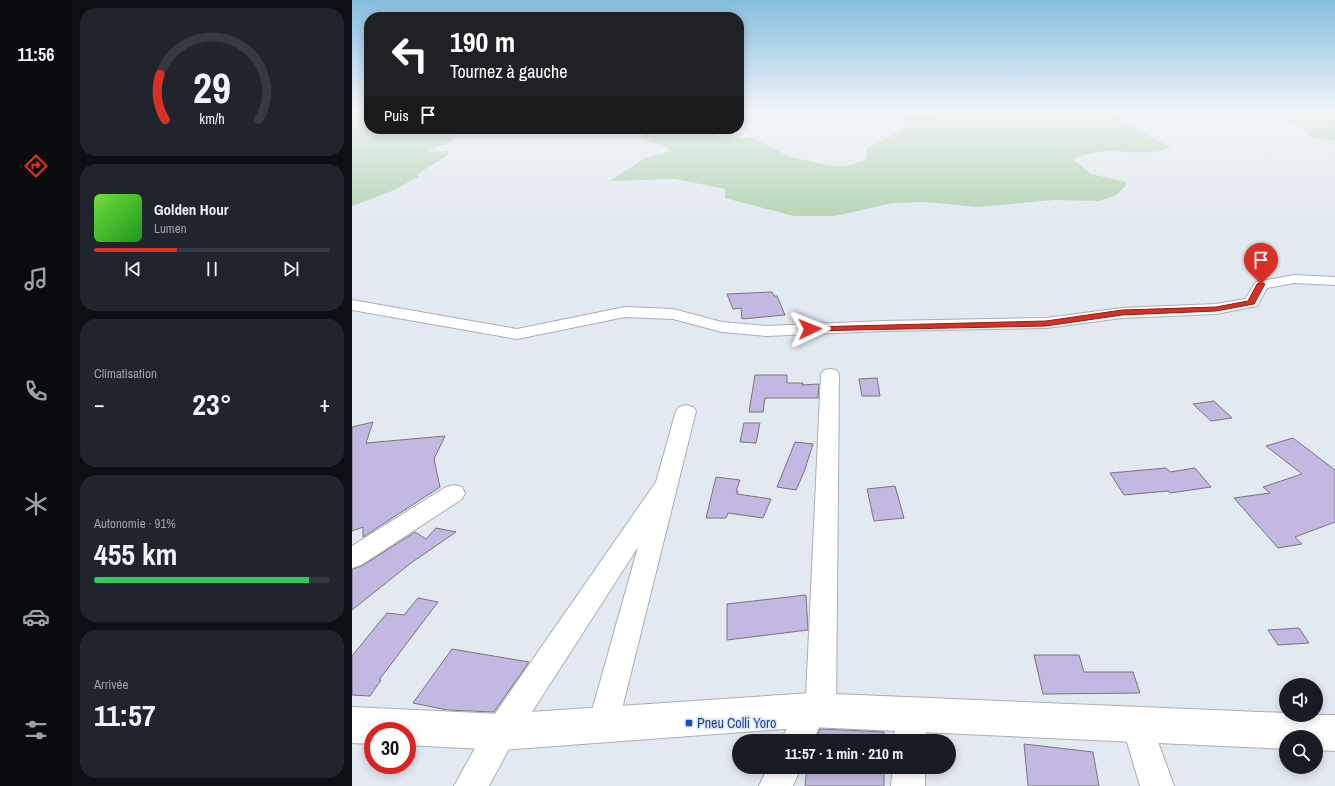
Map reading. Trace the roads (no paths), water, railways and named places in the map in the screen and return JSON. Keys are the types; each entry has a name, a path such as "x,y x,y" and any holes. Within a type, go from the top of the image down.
{"street":[{"path":"352,305 517,334 625,312 673,314 722,327 766,331 883,326 1046,324 1122,313 1216,309 1251,303 1261,284 1294,279 1335,281"},
{"path":"809,721 830,374"},
{"path":"603,725 686,411"},
{"path":"471,786 501,732 666,485"},
{"path":"352,558 454,493"},
{"path":"352,725 501,732 603,725 809,721 910,728 1137,725 1335,733"},
{"path":"1137,725 1157,786"},
{"path":"776,786 782,774"},
{"path":"908,786 909,774"}],"place":[{"name":"Pneu Colli Yoro","path":"689,723"}]}
